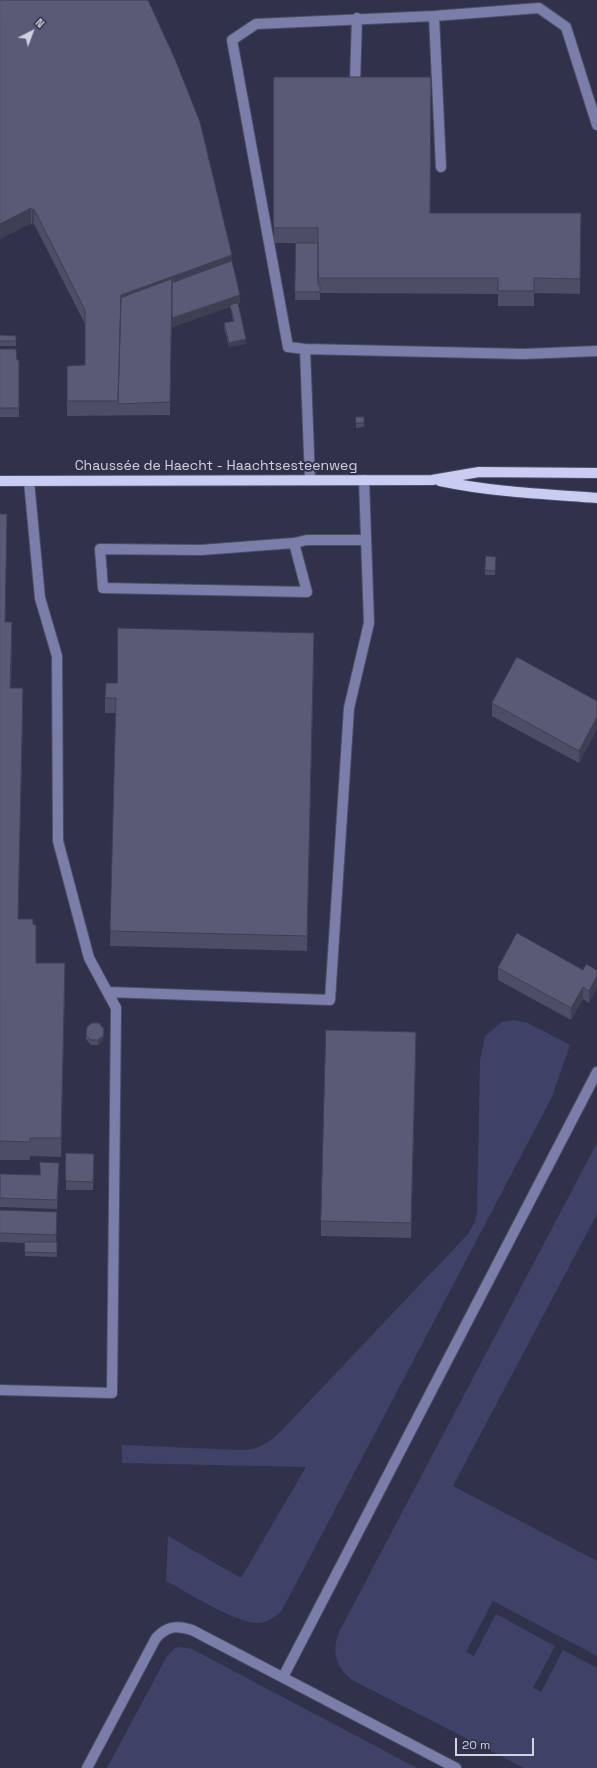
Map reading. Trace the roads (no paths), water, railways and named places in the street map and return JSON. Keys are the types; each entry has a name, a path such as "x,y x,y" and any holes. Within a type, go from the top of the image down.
{"main road":[{"name":"Chaussée de Haecht - Haachtsesteenweg","path":"432,480 479,472 597,473"},
{"name":"Chaussée de Haecht - Haachtsesteenweg","path":"0,480 432,480 492,490 597,498"}],"lane":[{"path":"597,125 566,27 539,8 434,16 357,18 256,24 232,40 288,347 305,349 524,354 597,352"},
{"path":"434,16 441,167"},
{"path":"355,82 357,18"},
{"path":"305,349 310,480"},
{"path":"0,1390 112,1393 116,1008 89,958 58,841 57,656 40,598 29,480"},
{"path":"108,992 330,1000 348,708 369,624 364,480"},
{"path":"294,543 307,592 103,588 100,549 201,550 294,543 308,540 366,540"},
{"path":"283,1677 597,1072"},
{"path":"87,1768 156,1638 163,1630 170,1627 181,1626 192,1630 456,1768"}]}
